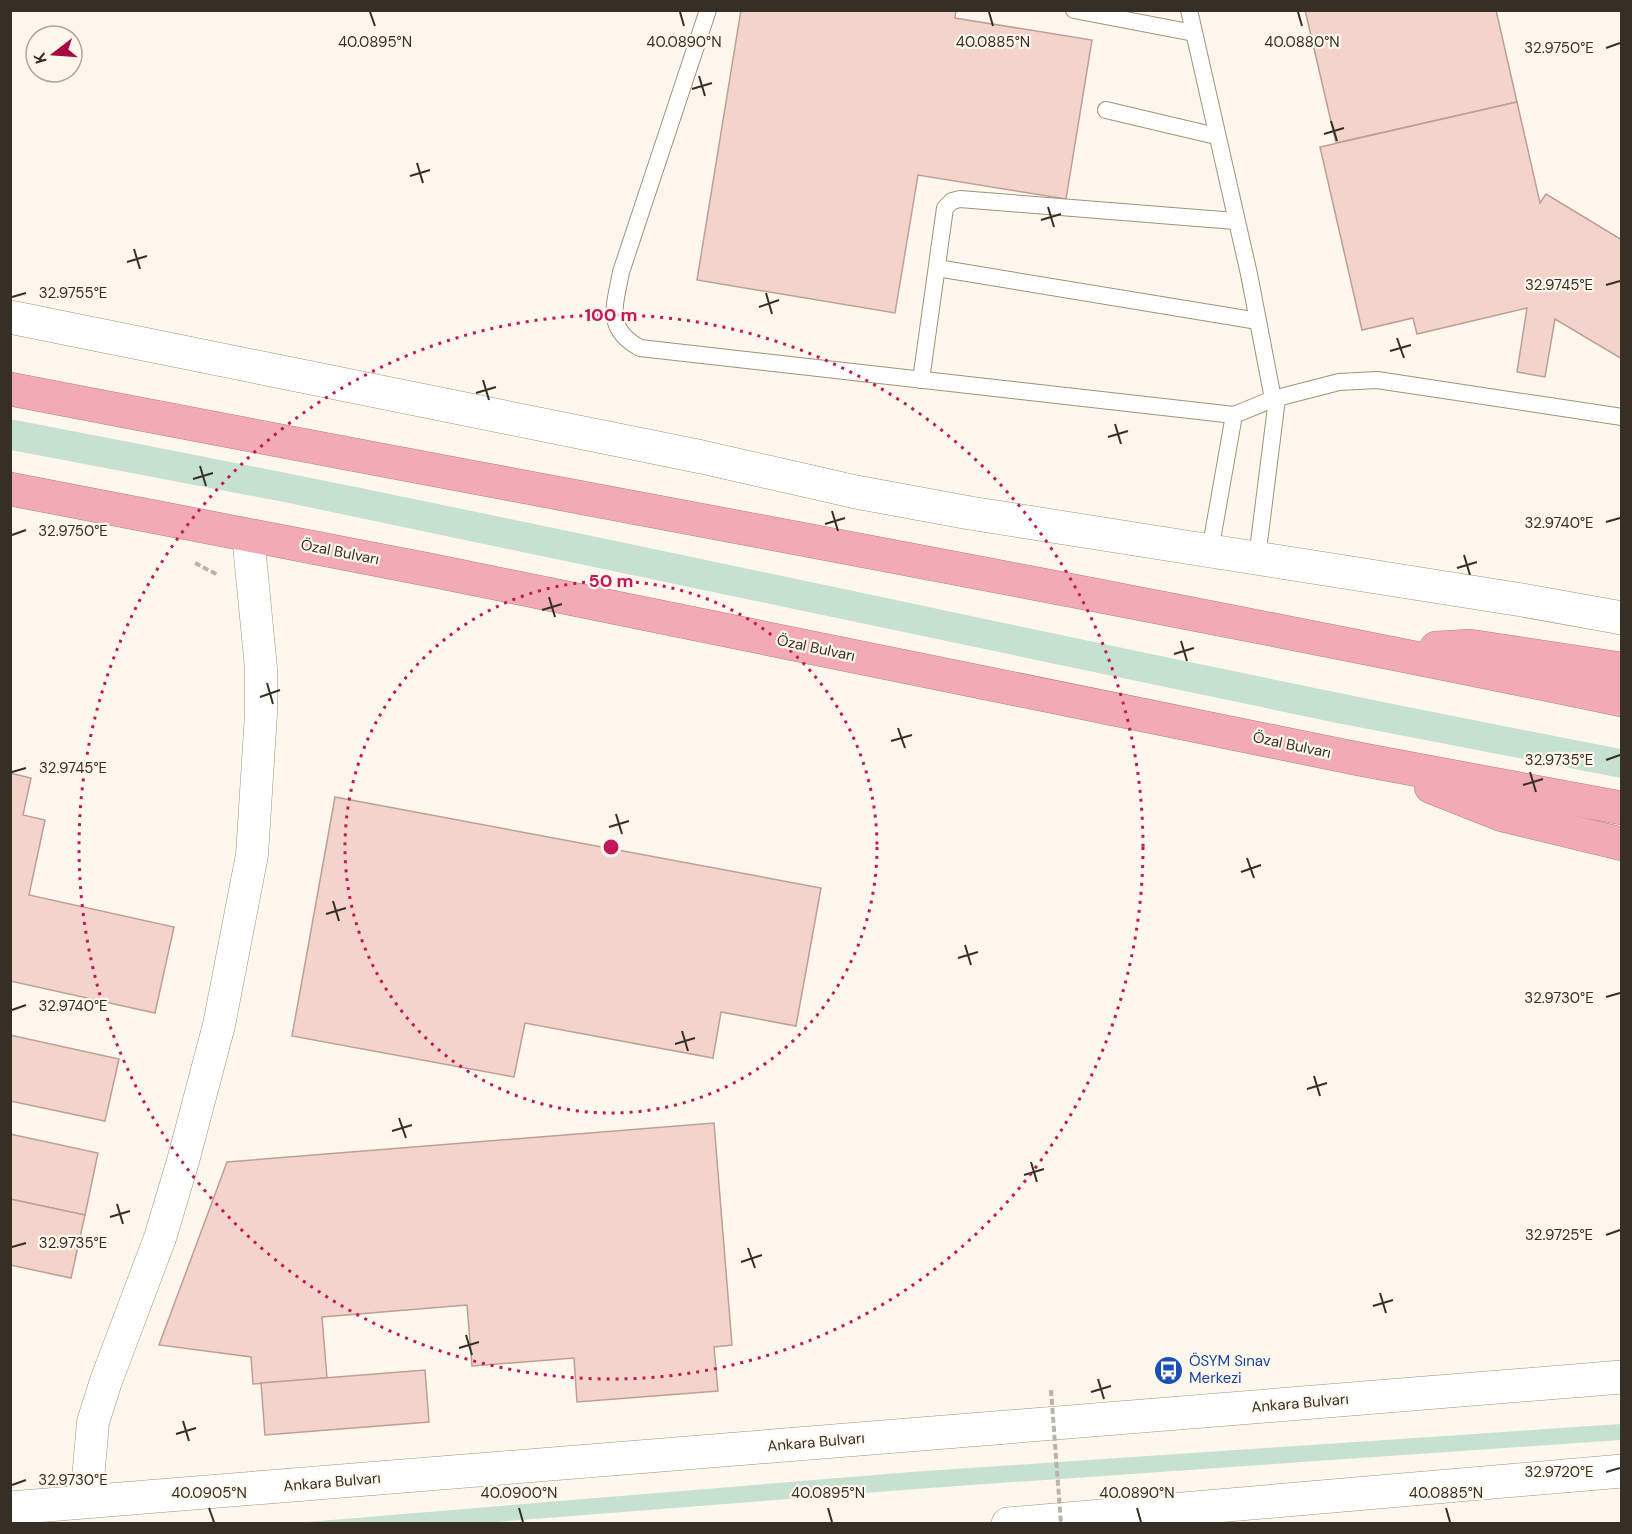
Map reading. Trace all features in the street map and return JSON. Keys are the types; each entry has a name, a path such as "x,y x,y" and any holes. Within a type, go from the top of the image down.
{"highway":[{"path":"10,389 1387,651 1622,700"},
{"name":"Özal Bulvarı","path":"10,489 453,574 1359,759 1622,808"},
{"path":"1387,651 1470,646 1622,669"},
{"path":"1359,759 1502,815 1622,844"}],"main road":[{"path":"10,317 702,457 867,494 970,513 1522,600 1622,618"},
{"name":"Ankara Bulvarı","path":"28,1512 86,1502 1622,1377"},
{"path":"1008,1524 1221,1515 1622,1472"}],"street":[{"path":"86,1502 93,1422 106,1381 160,1238 183,1161 219,1025 252,855 261,714 261,668 248,535"}],"lane":[{"path":"708,10 621,272 614,313 617,326 625,340 640,348 1234,415 1275,399 1339,382 1377,380 1622,417"},
{"path":"1074,10 1194,33"},
{"path":"1189,10 1275,399 1257,558"},
{"path":"1106,110 1216,136"},
{"path":"921,380 945,208 952,201 960,198 1236,221"},
{"path":"937,268 1258,321"},
{"path":"1210,551 1234,415"}],"path":[{"path":"189,560 218,575 255,602"},
{"path":"1051,1390 1061,1524"}],"green space":[{"path":"10,419 413,499 1218,668 1621,749 1621,778 1337,723 284,502 11,450"},
{"path":"1621,1424 1621,1440 929,1488 483,1523 295,1523 911,1472"}],"building":[{"path":"741,10 956,10 955,18 1092,40 1066,199 918,175 895,313 697,280"},
{"path":"1305,10 1496,10 1517,102 1336,143"},
{"path":"1517,102 1540,203 1546,194 1622,240 1622,359 1555,319 1545,377 1517,372 1527,308 1417,334 1413,318 1362,330 1320,147"},
{"path":"10,773 31,778 23,815 45,820 29,895 174,927 155,1013 10,981"},
{"path":"335,797 821,888 796,1026 721,1012 713,1058 525,1023 514,1077 292,1036"},
{"path":"10,1035 119,1059 105,1121 10,1101"},
{"path":"714,1123 732,1345 714,1347 718,1391 577,1402 574,1358 472,1366 467,1305 322,1317 327,1378 253,1384 251,1357 159,1345 227,1162"},
{"path":"10,1134 98,1153 85,1215 10,1199"},
{"path":"10,1199 85,1215 71,1278 10,1265"},
{"path":"425,1370 429,1422 265,1435 261,1383"}],"place":[{"name":"ÖSYM Sınav Merkezi","path":"1168,1370"}]}
